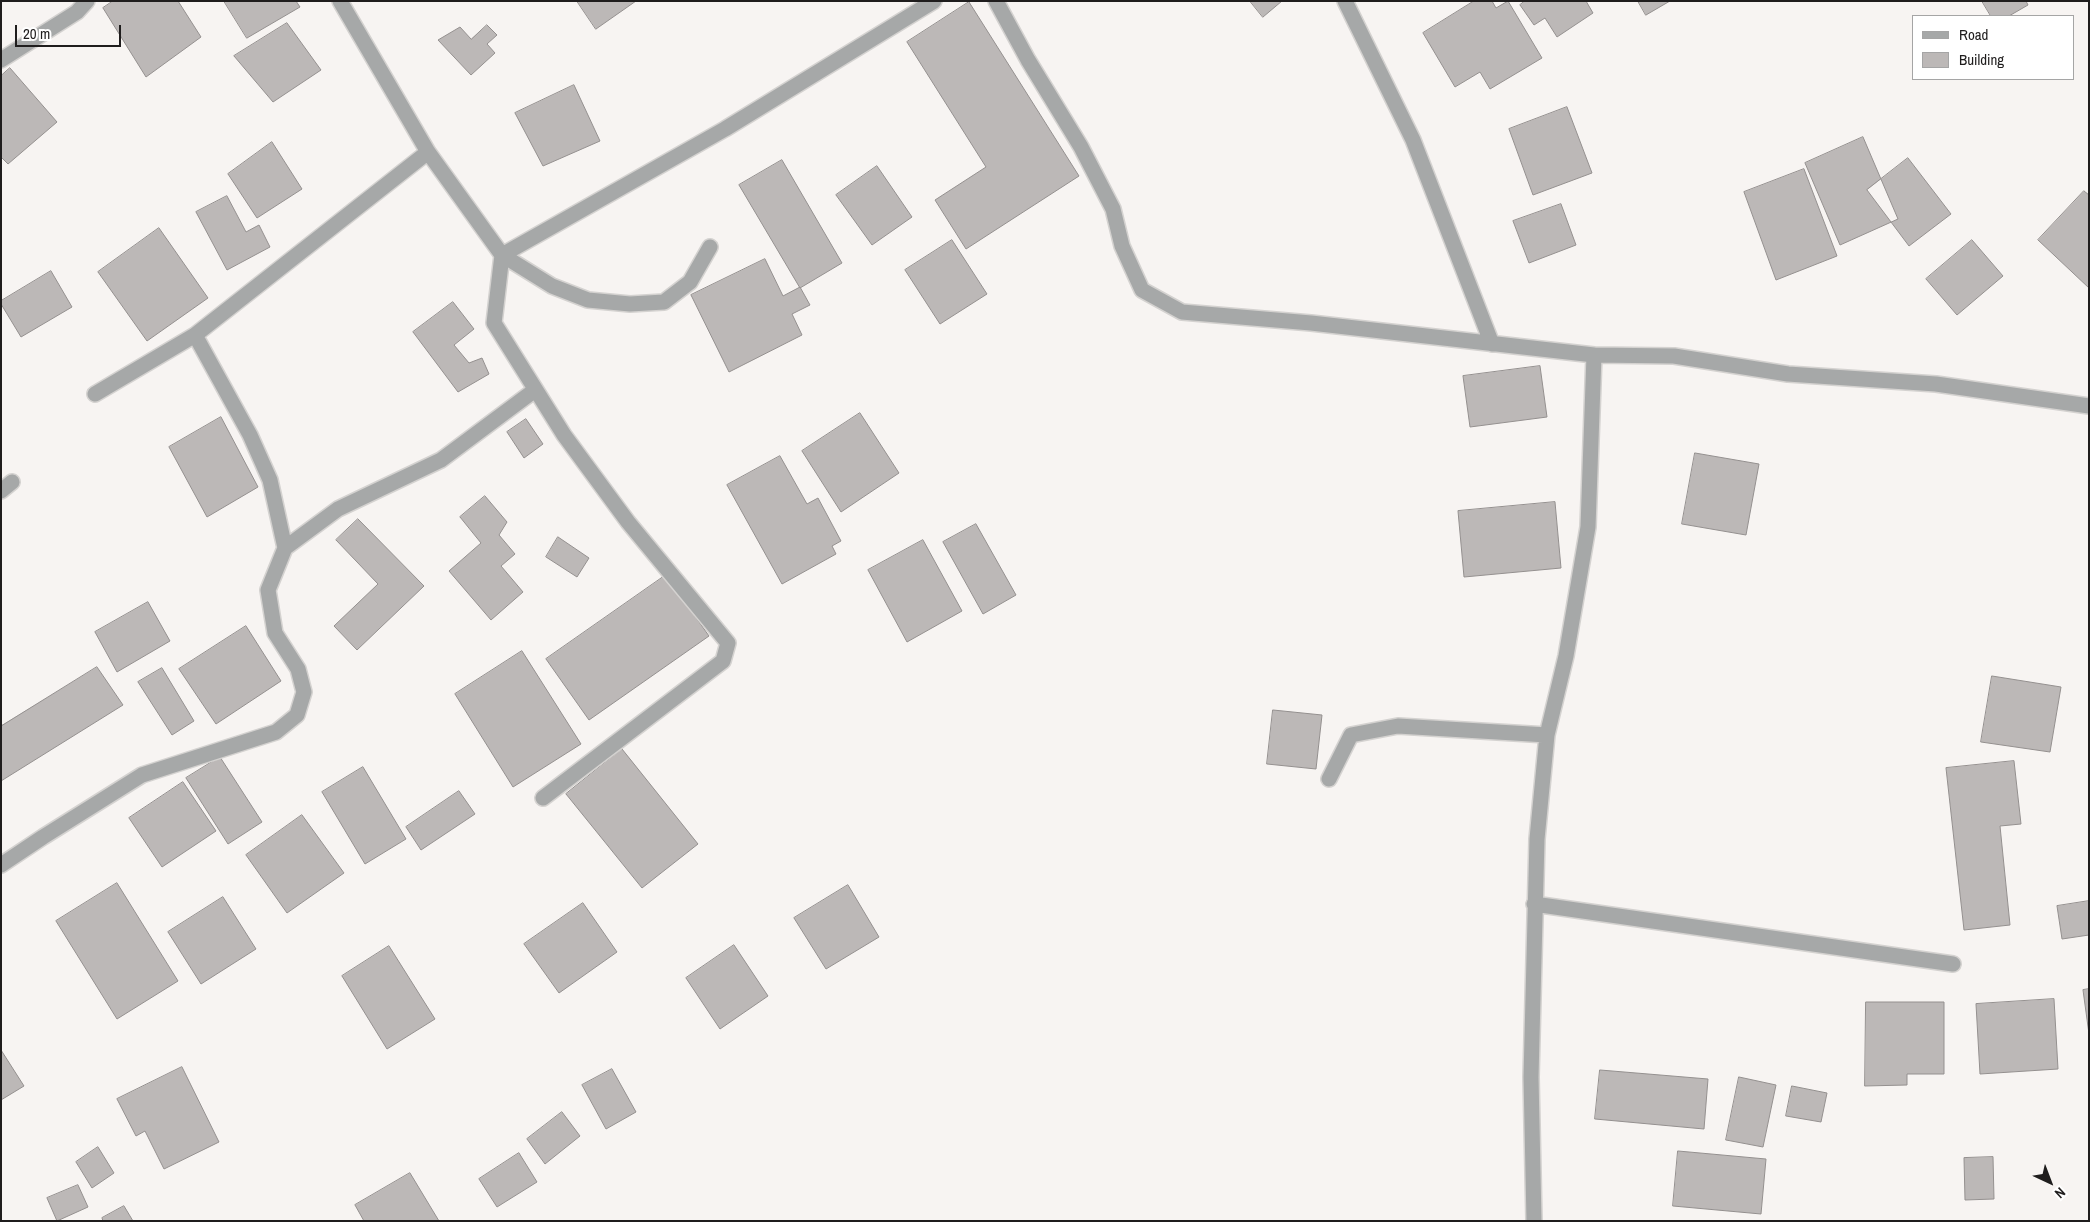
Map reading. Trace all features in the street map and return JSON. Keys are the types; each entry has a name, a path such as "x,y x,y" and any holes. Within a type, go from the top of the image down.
{"street":[{"path":"1,60 77,12 87,1"},
{"path":"340,1 428,152 502,255 552,286 588,300 630,304 664,302 690,282 710,247"},
{"path":"502,255 725,129 934,1"},
{"path":"996,1 1028,60 1081,147 1113,209 1122,246 1142,290 1182,312 1311,323 1594,355 1674,356 1788,374 1936,384 2089,406"},
{"path":"1345,1 1413,140 1492,344"},
{"path":"95,394 195,335 428,152"},
{"path":"502,255 494,323 564,435 628,522 728,643 724,661 543,798"},
{"path":"195,335 250,435 270,480 285,548"},
{"path":"1534,1221 1531,1077 1537,839 1547,735 1566,656 1588,527 1594,355"},
{"path":"1,866 43,837 142,775 276,732 297,715 304,692 298,669 275,633 268,590 285,548 338,509 441,460 535,390"},
{"path":"1329,778 1351,734 1398,726 1547,735"},
{"path":"1534,904 1953,964"}],"building":[{"path":"113,1 178,1 201,37 146,77 103,8"},
{"path":"224,1 296,1 300,7 247,38"},
{"path":"577,1 636,1 596,29"},
{"path":"1250,1 1282,1 1263,17"},
{"path":"1474,1 1492,1 1496,8 1508,1 1542,58 1490,89 1480,72 1455,87 1423,33"},
{"path":"1525,1 1586,1 1593,13 1557,37 1545,18 1534,25 1520,5"},
{"path":"1638,1 1670,1 1646,15"},
{"path":"1982,1 2026,1 2028,5 2011,15 1990,15"},
{"path":"969,2 1079,176 966,249 935,200 986,167 907,42"},
{"path":"287,23 321,70 273,102 234,56"},
{"path":"487,25 497,35 487,44 495,53 471,75 438,40 460,27 471,39"},
{"path":"10,68 57,122 8,164 1,157 1,76"},
{"path":"574,85 600,141 543,166 515,113"},
{"path":"1567,107 1592,173 1533,195 1509,129"},
{"path":"1863,137 1898,219 1840,245 1805,163"},
{"path":"272,142 302,189 257,218 228,174"},
{"path":"1908,158 1951,214 1909,246 1867,190"},
{"path":"782,160 842,263 800,288 739,185"},
{"path":"877,166 912,217 872,245 836,195"},
{"path":"1804,169 1837,256 1776,280 1744,192"},
{"path":"2084,191 2089,195 2089,288 2038,240"},
{"path":"227,196 246,232 259,225 270,247 227,270 196,212"},
{"path":"1561,204 1576,245 1529,263 1513,221"},
{"path":"159,228 208,298 147,341 98,272"},
{"path":"952,240 987,294 940,324 905,270"},
{"path":"1972,240 2003,276 1957,315 1926,279"},
{"path":"765,259 783,296 800,287 810,305 792,314 802,335 729,372 691,295"},
{"path":"51,271 72,307 21,337 1,301"},
{"path":"453,302 474,329 454,345 469,363 482,358 489,374 458,392 413,332"},
{"path":"1540,366 1547,417 1470,427 1463,376"},
{"path":"860,413 899,473 841,512 802,451"},
{"path":"221,417 258,487 207,517 169,447"},
{"path":"526,419 543,444 524,458 507,432"},
{"path":"1695,453 1759,464 1746,535 1682,524"},
{"path":"780,456 807,504 818,498 841,541 832,546 836,554 782,584 727,485"},
{"path":"485,496 507,522 499,535 515,554 501,566 523,592 491,620 449,571 481,543 460,517"},
{"path":"1555,502 1561,568 1464,577 1458,511"},
{"path":"358,519 424,586 357,650 334,626 378,584 336,540"},
{"path":"976,524 1016,595 983,614 943,542"},
{"path":"558,537 589,558 577,577 546,557"},
{"path":"923,540 962,611 907,642 868,570"},
{"path":"666,575 709,636 589,720 546,659"},
{"path":"148,602 170,641 117,672 95,632"},
{"path":"246,626 281,681 216,724 179,669"},
{"path":"522,651 581,744 513,787 455,694"},
{"path":"97,667 123,705 1,781 1,723 2,725"},
{"path":"162,668 194,721 172,735 138,682"},
{"path":"1992,676 2061,687 2050,752 1981,742"},
{"path":"1273,710 1322,715 1316,769 1267,764"},
{"path":"622,749 698,844 642,888 566,794"},
{"path":"220,757 262,822 228,844 186,778"},
{"path":"2014,761 2021,824 2000,826 2010,925 1964,930 1946,768"},
{"path":"363,767 406,839 365,864 322,792"},
{"path":"183,782 216,831 162,867 129,818"},
{"path":"459,791 475,814 421,850 406,827"},
{"path":"302,815 344,873 287,913 246,855"},
{"path":"117,883 178,981 117,1019 56,921"},
{"path":"848,885 879,937 826,969 794,918"},
{"path":"223,897 256,949 201,984 168,932"},
{"path":"2089,901 2089,935 2062,939 2057,906"},
{"path":"583,903 617,952 559,993 524,944"},
{"path":"734,945 768,996 720,1029 686,978"},
{"path":"389,946 435,1019 387,1049 342,976"},
{"path":"2089,989 2089,1034 2083,990"},
{"path":"2054,999 2058,1069 1980,1074 1976,1004"},
{"path":"1866,1002 1944,1002 1944,1074 1907,1074 1907,1085 1865,1086"},
{"path":"1,1050 24,1086 1,1100"},
{"path":"182,1067 219,1142 164,1169 145,1131 136,1136 117,1099"},
{"path":"612,1069 636,1112 606,1129 582,1085"},
{"path":"1600,1070 1708,1079 1704,1129 1595,1119"},
{"path":"1739,1077 1776,1085 1763,1147 1726,1140"},
{"path":"1792,1086 1827,1093 1821,1122 1786,1116"},
{"path":"562,1112 580,1136 545,1164 527,1139"},
{"path":"98,1147 114,1173 92,1188 76,1162"},
{"path":"1678,1151 1766,1159 1761,1214 1673,1206"},
{"path":"519,1153 537,1182 497,1207 479,1179"},
{"path":"1993,1157 1994,1199 1965,1200 1964,1158"},
{"path":"410,1173 439,1221 364,1221 355,1205"},
{"path":"78,1185 88,1207 57,1221 47,1198"},
{"path":"124,1206 133,1221 103,1221 102,1218"}]}
